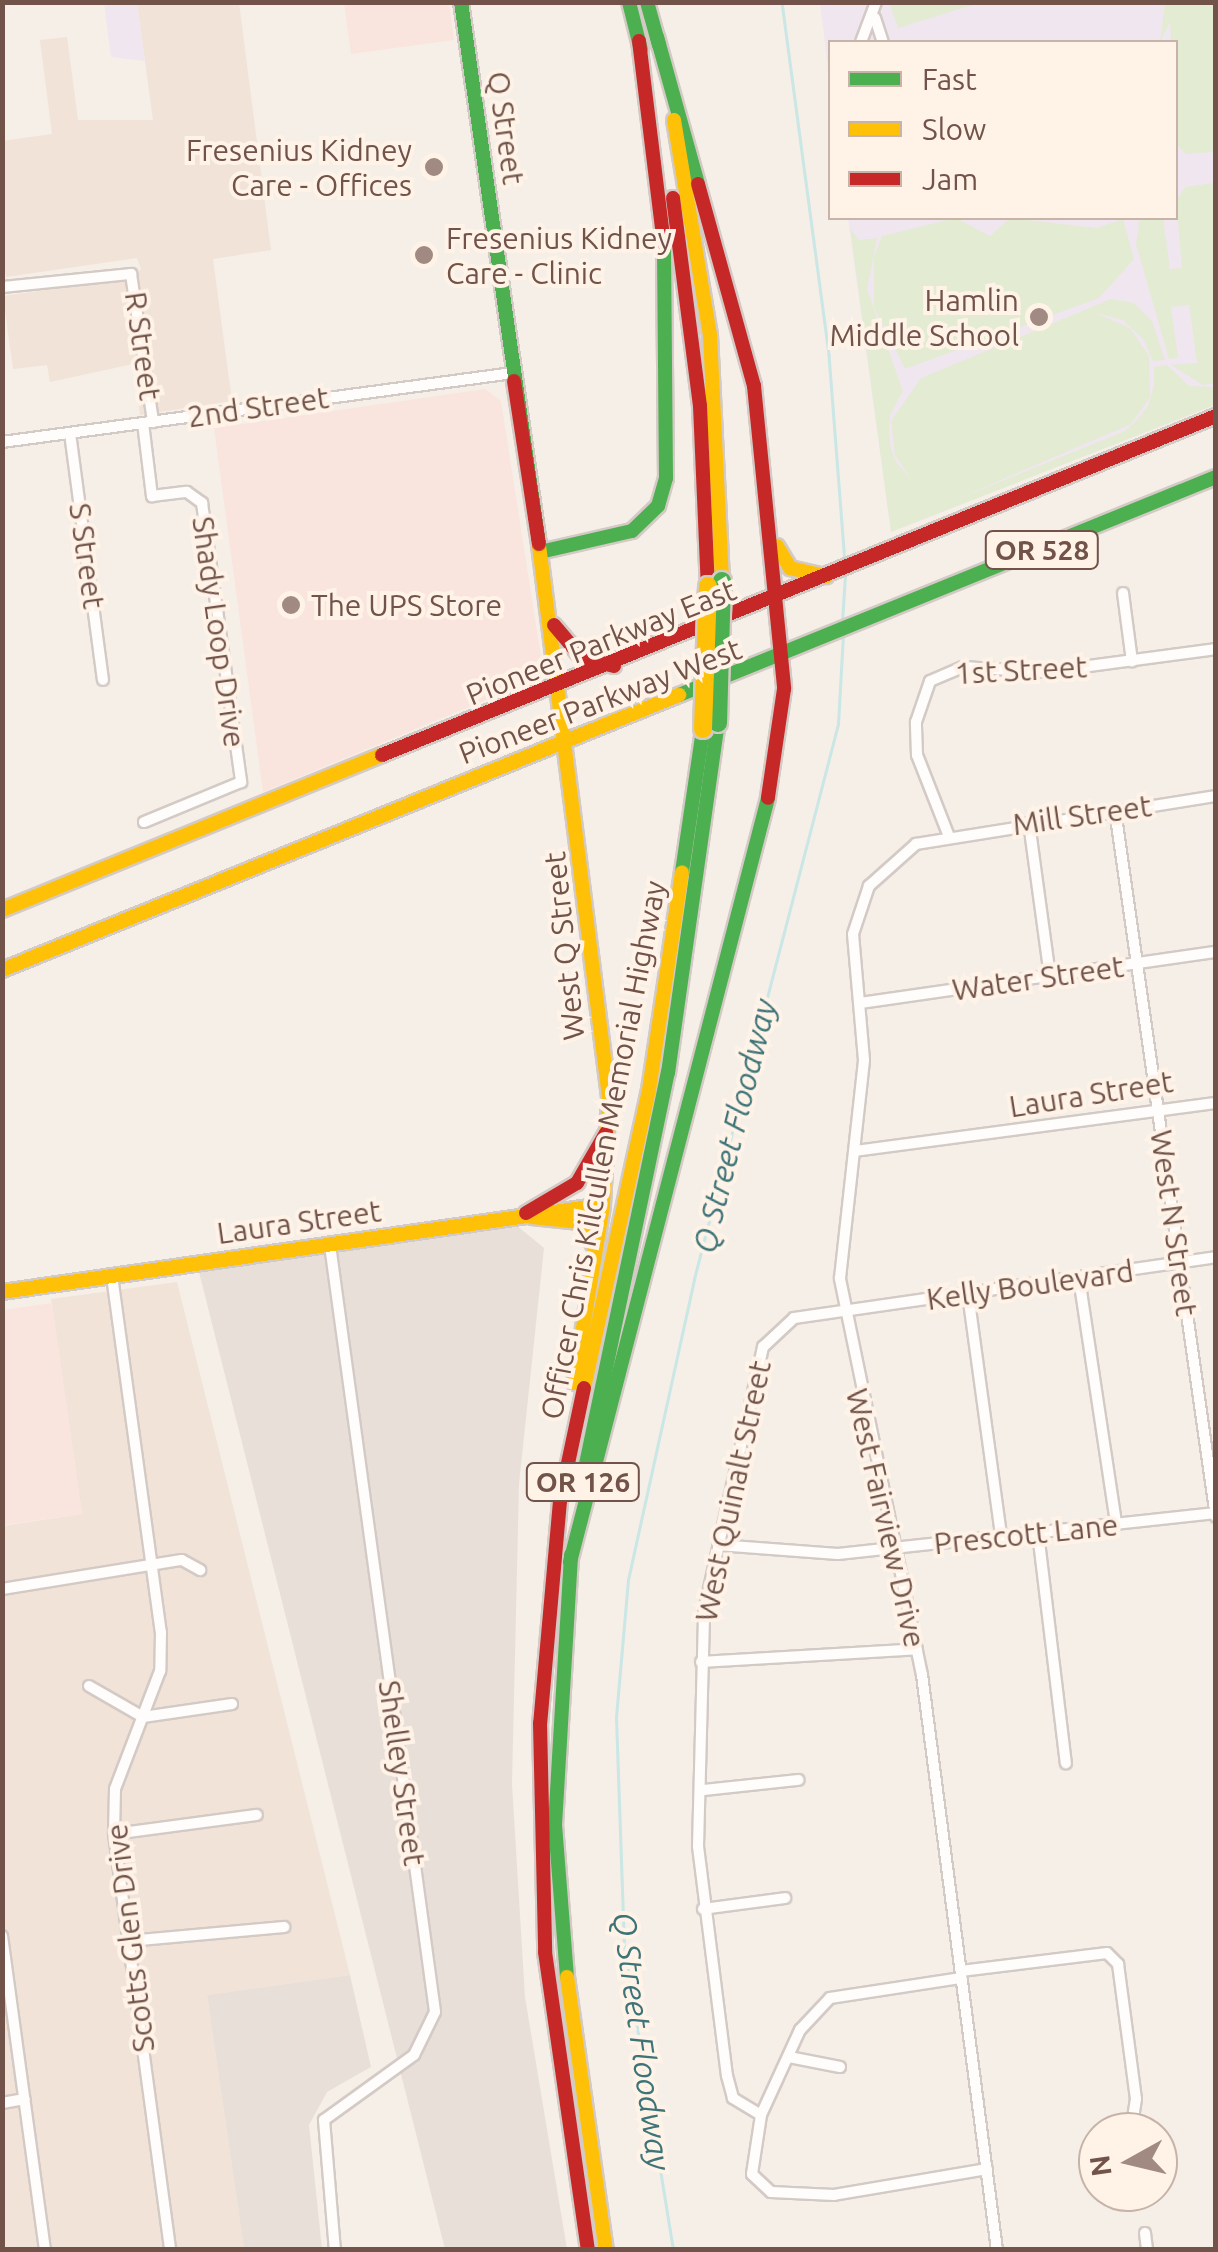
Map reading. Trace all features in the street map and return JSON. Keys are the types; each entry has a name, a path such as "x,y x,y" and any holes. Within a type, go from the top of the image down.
{"main road":[{"name":"Q Street","path":"460,2 569,741"},
{"name":"Officer Chris Kilcullen Memorial Highway","path":"629,2 648,39"},
{"name":"Officer Chris Kilcullen Memorial Highway","path":"606,2250 563,1949 556,1824 570,1562 688,955 710,726 715,584 710,334 648,39 647,2"},
{"path":"570,1562 762,835 784,660 773,537 732,282 648,39"},
{"path":"540,548 632,531 658,506 666,478 664,214 648,39"},
{"name":"Pioneer Parkway East","path":"2,910 562,690 778,600 868,556 1216,416"},
{"name":"Pioneer Parkway West","path":"2,970 569,741 784,660 1216,477"},
{"path":"773,537 790,568 826,576"},
{"path":"551,622 582,658 617,667"},
{"name":"Officer Chris Kilcullen Memorial Highway","path":"588,2250 547,1970 538,1828 560,1501 649,1090 710,726"},
{"name":"West Q Street","path":"560,1501 610,1123 569,741"},
{"path":"510,1220 577,1183 610,1123"},
{"name":"Laura Street","path":"2,1292 602,1205"},
{"path":"532,1217 580,1222 596,1250"}],"street":[{"path":"861,40 874,18 876,2"},
{"path":"874,18 882,40"},
{"name":"R Street","path":"2,288 128,272 148,422"},
{"name":"2nd Street","path":"2,442 514,376"},
{"name":"Shady Loop Drive","path":"144,822 241,782 202,503 187,492 152,496 148,422"},
{"name":"S Street","path":"70,433 103,680"},
{"path":"1123,594 1132,661"},
{"name":"1st Street","path":"948,834 917,755 916,722 930,681 963,667 1044,672 1216,649"},
{"name":"Mill Street","path":"948,834 1216,796"},
{"name":"West N Street","path":"1115,810 1215,1514"},
{"path":"1028,823 1050,976"},
{"name":"West Fairview Drive","path":"948,834 904,850 869,886 853,934 860,1003 855,1152 838,1257 845,1311 917,1649 997,2250"},
{"name":"Water Street","path":"860,1003 1216,952"},
{"name":"Laura Street","path":"855,1152 1216,1102"},
{"name":"Shelley Street","path":"330,1245 435,2012 414,2055 324,2120 335,2250"},
{"name":"Kelly Boulevard","path":"845,1311 1216,1258"},
{"name":"Scotts Glen Drive","path":"112,1276 151,1566 160,1671 122,1760 114,1834 170,2250"},
{"path":"1079,1278 1116,1524"},
{"path":"968,1294 1001,1536"},
{"name":"West Quinalt Street","path":"761,2115 733,2098 726,2076 703,1909 702,1662 718,1545 772,1331 845,1311"},
{"name":"Prescott Lane","path":"718,1545 791,1556 1215,1514"},
{"path":"1038,1533 1066,1763"},
{"path":"2,1589 182,1560 200,1570"},
{"path":"702,1662 917,1649"},
{"path":"89,1686 143,1717 232,1704"},
{"path":"704,1790 798,1780"},
{"path":"114,1834 257,1815"},
{"path":"703,1909 785,1898"},
{"path":"128,1940 284,1927"},
{"path":"2,1936 46,2250"},
{"path":"987,2169 834,2194 761,2186 751,2153 761,2115 789,2057 830,1998 961,1974 1107,1954 1118,1964 1131,2060 1131,2112"},
{"path":"789,2057 840,2067"},
{"path":"2,2102 24,2100"},
{"path":"1145,2233 1148,2250"}],"shaded area":[{"path":"104,3 137,3 145,61 111,57"},
{"path":"137,3 239,3 271,250 213,259 232,401 140,415 133,364 50,382 47,365 13,369 3,296 133,278 141,269 137,258 6,277 2,250 2,141 52,134 40,40 67,37 78,120 153,120"},
{"path":"344,3 449,3 454,40 351,54"},
{"name":"Hamlin Middle School","path":"820,3 1215,3 1215,405 891,532 848,220 1178,220 1178,40 828,40 828,68"},
{"path":"485,389 501,401 544,676 263,792 214,428"},
{"path":"510,1220 544,1248 519,1484 512,1784 525,1997 567,2249 445,2249 197,1264"},
{"path":"177,1282 350,1975 207,1995 244,2249 3,2249 2,1526 82,1514 51,1299"},
{"path":"52,1303 82,1514 3,1525 3,1310"},
{"path":"350,1975 371,2067 327,2092 309,2125 322,2249 244,2249 207,1995"}],"green space":[{"path":"889,2 979,2 979,3 898,28"},
{"path":"1165,3 1215,3 1215,152 1186,154 1178,146 1178,40 1171,40 1170,22 1160,40"},
{"path":"1215,183 1215,383 1203,385 1171,365 1197,363 1189,305 1171,307 1178,358 1169,359 1136,244 1140,220 1163,220 1170,269 1182,268 1178,198 1185,187"},
{"path":"948,220 960,220 990,236 1008,220 1097,228 1123,220 1134,259 1099,298 905,369 874,307 874,256 882,236"},
{"path":"850,228 859,240 877,238 867,289 903,391 890,415 891,449 897,463 911,479 895,455 891,421 921,378 1111,299 1134,303 1152,321 1165,360 1153,361 1144,340 1123,320 1096,313 1130,328 1149,356 1150,397 1131,424 950,502 1125,431 1148,406 1154,385 1154,367 1167,365 1189,386 1215,387 1215,405 891,532"}],"waterway":[{"name":"Q Street Floodway","path":"782,2 829,355 845,562"},
{"name":"Q Street Floodway","path":"842,622 845,575"},
{"name":"Q Street Floodway","path":"673,2250 624,1947 616,1717 628,1580 694,1279 838,724 843,635"}],"traffic: fast":[{"path":"461,2 539,544"},
{"path":"629,2 641,50"},
{"path":"647,2 659,45"},
{"path":"657,37 698,184"},
{"path":"540,552 632,531 658,506 666,478 664,244"},
{"path":"679,695 1216,477"},
{"path":"718,723 722,581"},
{"path":"586,1464 668,1073 718,723"},
{"path":"682,872 703,729"},
{"path":"570,1562 768,798"},
{"path":"567,1977 555,1825 571,1554"}],"traffic: slow":[{"path":"674,120 710,335 722,581"},
{"path":"539,545 609,1097 603,1205"},
{"path":"777,546 790,568 826,576"},
{"path":"703,729 708,586"},
{"path":"2,970 679,695"},
{"path":"2,910 382,755"},
{"path":"584,1388 649,1090 682,872"},
{"path":"2,1292 603,1205"},
{"path":"574,1383 603,1205"},
{"path":"532,1217 580,1222 595,1248"},
{"path":"567,1977 606,2250"}],"traffic: jam":[{"path":"639,41 664,244"},
{"path":"698,184 754,386 784,689 768,798"},
{"path":"673,198 700,406 708,586"},
{"path":"514,381 539,544"},
{"path":"382,755 1216,416"},
{"path":"554,625 582,658 614,666"},
{"path":"526,1213 577,1183 606,1133"},
{"path":"584,1388 560,1501 540,1723 545,1952 588,2250"}],"place":[{"name":"Fresenius Kidney Care - Offices","path":"434,167"},
{"name":"Fresenius Kidney Care - Clinic","path":"424,255"},
{"name":"Hamlin Middle School","path":"1039,317"},
{"name":"The UPS Store","path":"291,605"}]}
